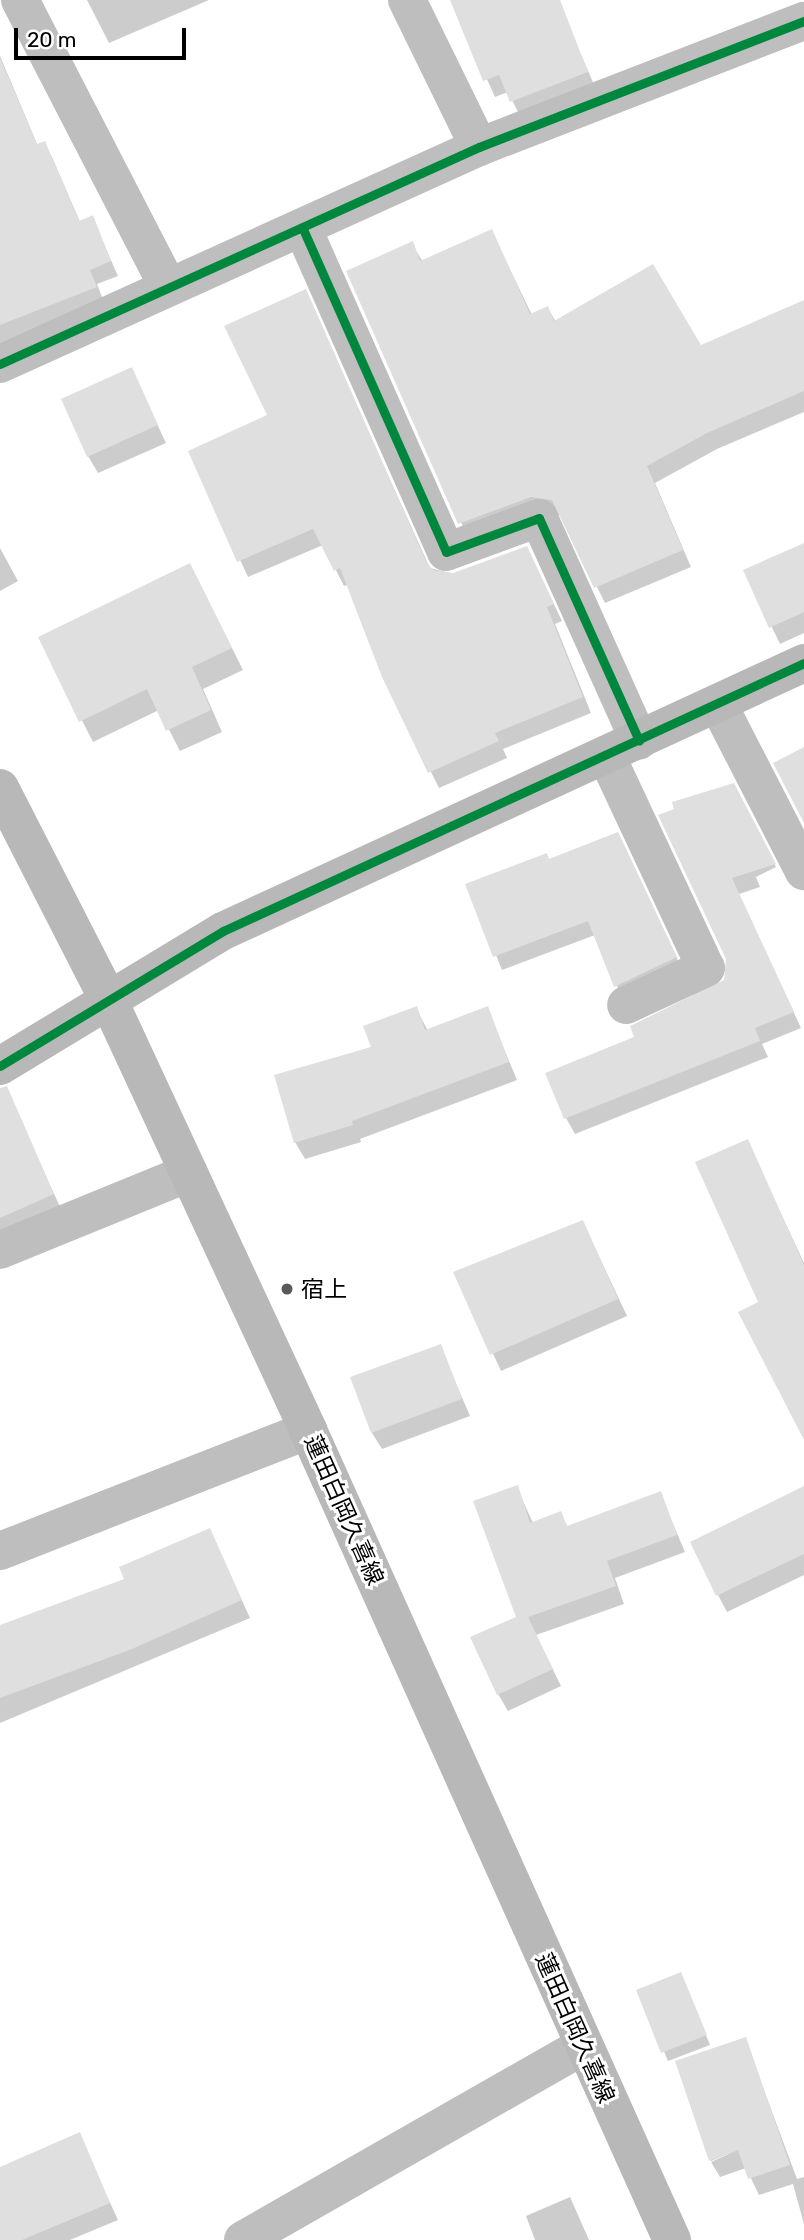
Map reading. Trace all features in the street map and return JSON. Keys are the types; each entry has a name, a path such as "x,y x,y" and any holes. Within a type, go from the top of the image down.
{"main road":[{"path":"0,1066 223,931 804,663"},
{"name":"蓮田白岡久喜線","path":"0,788 109,1001 308,1430 672,2240"}],"street":[{"path":"20,0 168,287"},
{"path":"407,0 480,147"},
{"path":"0,364 480,147 804,21"},
{"path":"303,229 446,552 539,518 706,968 626,1005"},
{"path":"719,704 804,871"},
{"path":"0,1250 188,1173"},
{"path":"0,1551 308,1430"},
{"path":"243,2240 583,2046"}],"building":[{"path":"450,0 560,0 588,72 510,102 499,75 483,81"},
{"path":"0,58 37,144 45,141 79,221 93,215 111,261 90,270 97,287 0,325"},
{"path":"492,229 530,314 548,306 554,321 653,264 701,345 804,300 804,391 707,433 647,466 683,550 594,588 552,500 531,497 458,524 346,271 413,241 420,261"},
{"path":"306,289 426,561 433,570 453,573 527,546 554,604 547,607 583,697 495,733 499,741 428,773 382,677 340,568 334,571 313,529 237,562 188,451 267,415 224,326"},
{"path":"132,367 158,425 87,457 61,399"},
{"path":"804,543 804,612 769,628 743,570"},
{"path":"190,563 232,648 192,667 211,710 166,731 147,689 79,722 38,637"},
{"path":"804,747 804,823 773,763"},
{"path":"734,783 776,864 732,878 794,1012 755,1028 760,1041 564,1119 545,1073 634,1037 630,1026 724,980 726,959 658,815 674,809 672,802"},
{"path":"618,832 677,957 614,987 588,921 493,957 465,884 547,853 549,859"},
{"path":"417,1006 425,1030 488,1006 509,1062 352,1121 353,1125 294,1143 274,1075 371,1047 363,1026"},
{"path":"7,1086 54,1194 0,1218 0,1088"},
{"path":"748,1139 804,1265 804,1440 738,1312 758,1302 695,1162"},
{"path":"583,1220 618,1299 490,1355 453,1272"},
{"path":"441,1344 462,1399 371,1433 350,1377"},
{"path":"518,1485 530,1523 561,1511 567,1526 661,1491 677,1535 607,1561 616,1586 528,1617 553,1669 497,1695 470,1637 516,1617 473,1501"},
{"path":"804,1486 804,1554 716,1596 690,1542"},
{"path":"210,1528 242,1600 132,1649 0,1698 0,1625 124,1579 119,1567"},
{"path":"681,1972 707,2035 661,2053 636,1990"},
{"path":"746,2037 790,2165 748,2179 738,2150 709,2161 675,2061"},
{"path":"80,2132 110,2203 22,2240 0,2240 0,2167"}],"cycle path":[{"path":"0,364 479,147 804,21"},
{"path":"303,229 446,552 539,518 639,741"},
{"path":"0,1066 223,931 804,663"}],"place":[{"name":"宿上","path":"287,1289"}]}
